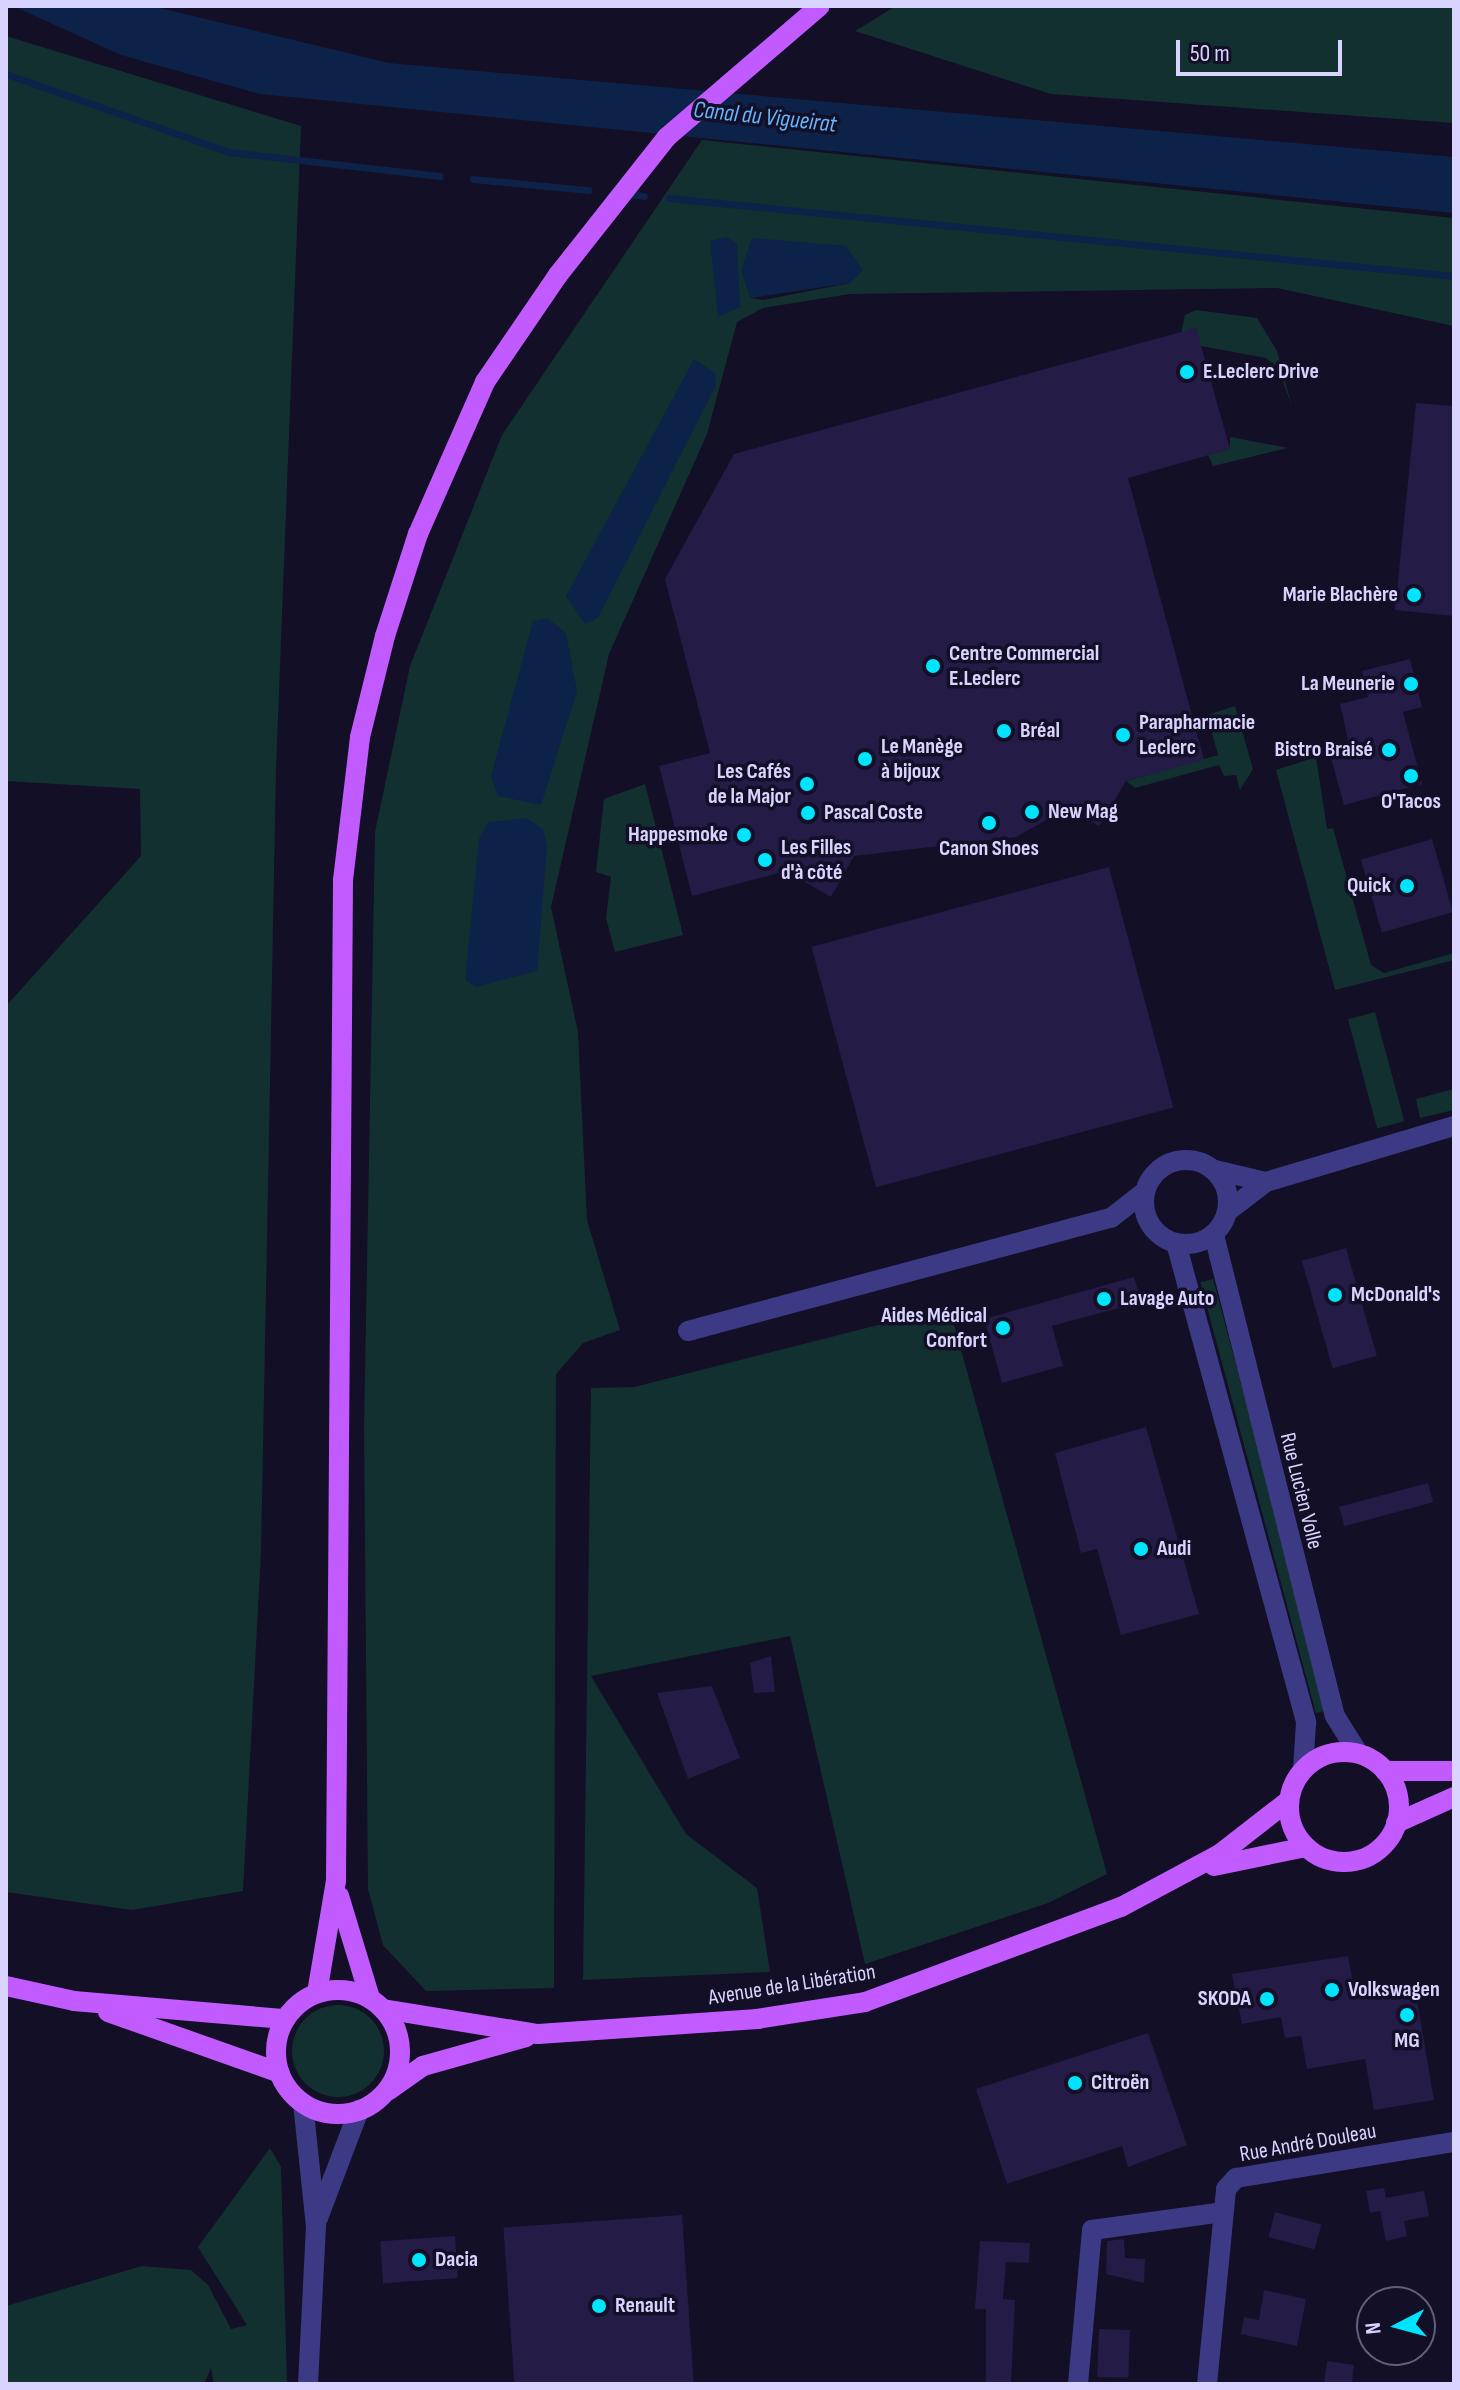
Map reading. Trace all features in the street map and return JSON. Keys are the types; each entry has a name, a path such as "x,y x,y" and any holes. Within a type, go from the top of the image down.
{"main road":[{"path":"336,1881 377,2003 394,2024 399,2061 383,2095 359,2110 340,2114 303,2103 280,2073 277,2036 285,2019 317,1993 336,1881 343,880 360,737 418,534 485,382 558,275 667,137 817,8"},
{"path":"1358,1753 1385,1771 1397,1795 1396,1823 1383,1846 1356,1861 1338,1862 1306,1847 1288,1801 1303,1769 1328,1754 1358,1753"},
{"path":"1385,1771 1454,1771"},
{"path":"1396,1823 1454,1797"},
{"name":"Avenue de la Libération","path":"383,2095 423,2066 538,2034 757,2019 865,2002 1072,1928 1176,1880 1288,1801"},
{"name":"Avenue de la Libération","path":"1176,1880 1306,1847"},
{"path":"6,1986 74,2001 280,2073"},
{"path":"317,1993 377,2003"},
{"path":"74,2001 285,2019"},
{"name":"Avenue de la Libération","path":"377,2003 538,2034"}],"street":[{"path":"1111,1218 1154,1230 1176,1243 1214,1235 1228,1211 1266,1182 1454,1126"},
{"path":"688,1331 1111,1218 1144,1192 1174,1161 1266,1182"},
{"path":"1215,1170 1228,1211"},
{"path":"1144,1192 1154,1230"},
{"name":"Rue Lucien Volle","path":"1214,1235 1335,1716 1358,1753"},
{"path":"1176,1243 1306,1723 1303,1769"},
{"path":"303,2103 316,2226 308,2384"},
{"path":"316,2226 359,2110"},
{"name":"Rue André Douleau","path":"1207,2384 1226,2189 1236,2178 1454,2142"},
{"path":"1078,2384 1092,2230 1223,2212"}],"green space":[{"path":"896,6 1454,6 1454,123 1051,94 855,31"},
{"path":"6,36 301,126 276,769 261,1552 243,1891 132,1910 6,1892 6,1006 141,856 140,789 6,781"},
{"path":"702,140 1454,218 1454,326 1277,288 850,294 763,308 737,322 707,434 609,654 551,907 578,1032 587,1220 620,1330 583,1343 556,1374 554,1988 426,1991 383,1945 368,1889 364,1427 375,832 410,666 502,435","holes":["741,270 850,283 763,300 751,298"]},
{"path":"1196,310 1257,318 1277,351 1292,407 1278,367 1266,358 1201,346 1196,328 1181,333 1185,315"},
{"path":"1230,437 1288,448 1213,466 1208,455 1230,449"},
{"path":"1235,706 1253,769 1240,790 1236,775 1224,776 1219,765 1135,788 1126,781 1218,755 1207,715"},
{"path":"1316,757 1327,829 1333,828 1371,965 1384,973 1454,953 1454,960 1335,990 1276,770"},
{"path":"645,784 683,935 615,952 606,918 611,877 596,872 604,799"},
{"path":"1375,1012 1404,1121 1377,1128 1348,1019"},
{"path":"1454,1089 1454,1110 1420,1118 1416,1099"},
{"path":"1213,1279 1328,1710 1316,1713 1200,1282"},
{"path":"949,1307 1107,1874 1048,1903 865,1964 790,1636 591,1676 686,1834 757,1888 770,1972 583,1980 591,1388 634,1387"},
{"path":"338,2005 356,2008 371,2018 381,2033 384,2051 381,2069 371,2084 356,2094 338,2097 320,2094 305,2084 295,2069 292,2051 295,2033 305,2018 320,2008"},
{"path":"270,2148 281,2167 287,2384 214,2384 211,2368 204,2384 6,2384 6,2306 142,2266 191,2270 208,2285 231,2329 247,2325 198,2247"}],"water":[{"name":"Canal du Vigueirat","path":"13,6 152,6 389,63 1454,157 1454,213 260,94 121,55"},
{"path":"727,237 737,244 740,307 718,317 710,241"},
{"path":"752,238 846,246 863,270 850,283 751,298 741,270"},
{"path":"694,359 715,373 716,385 598,618 585,624 566,596"},
{"path":"547,618 566,633 577,691 541,805 498,796 491,776 533,621"},
{"path":"526,818 543,829 547,847 537,971 476,987 465,980 479,839 488,822"}],"building":[{"name":"Centre Commercial E.Leclerc","path":"1196,328 1230,449 1128,478 1204,760 1126,781 1099,826 1068,808 1016,837 854,856 831,897 786,871 692,896 659,766 710,753 665,579 734,454"},
{"path":"1416,403 1454,406 1454,616 1395,610"},
{"path":"1410,659 1422,707 1403,712 1422,784 1344,805 1331,758 1351,753 1340,704 1368,697 1362,671"},
{"name":"Quick","path":"1432,839 1453,912 1382,932 1361,859"},
{"path":"1109,867 1173,1108 876,1187 811,947"},
{"path":"1346,1248 1377,1356 1333,1368 1302,1261"},
{"path":"1134,1277 1141,1302 1052,1326 1063,1366 1002,1383 984,1319"},
{"path":"1146,1427 1199,1614 1121,1635 1097,1549 1081,1553 1055,1453"},
{"path":"1428,1483 1433,1502 1344,1526 1339,1507"},
{"path":"771,1656 775,1692 754,1693 750,1663"},
{"path":"712,1686 740,1758 688,1779 657,1693"},
{"path":"1348,1956 1355,1993 1414,1983 1434,2100 1374,2110 1365,2059 1307,2069 1301,2036 1285,2038 1281,2017 1242,2024 1232,1974"},
{"path":"1148,2033 1187,2145 1128,2167 1122,2146 1007,2184 976,2089"},
{"path":"1384,2188 1386,2198 1424,2191 1429,2216 1404,2221 1407,2236 1386,2241 1380,2211 1370,2213 1366,2191"},
{"path":"1275,2212 1321,2224 1315,2250 1268,2237"},
{"name":"Renault","path":"682,2215 694,2384 514,2384 503,2227"},
{"name":"Dacia","path":"455,2236 458,2278 383,2283 380,2241"},
{"path":"1124,2239 1125,2258 1145,2259 1144,2283 1106,2274 1107,2241"},
{"path":"980,2241 1030,2243 1029,2263 1006,2262 1003,2299 1015,2300 1011,2384 986,2384 986,2309 975,2309"},
{"path":"1264,2290 1306,2299 1297,2346 1241,2334 1244,2317 1259,2320"},
{"path":"1099,2329 1130,2330 1128,2378 1097,2377"},
{"path":"1327,2361 1354,2365 1352,2384 1324,2383"}],"waterway":[{"path":"6,74 229,152 440,176"},
{"path":"473,179 588,190"},
{"path":"626,194 644,196"},
{"path":"669,198 1454,276"}],"place":[{"name":"E.Leclerc Drive","path":"1187,372"},
{"name":"Marie Blachère","path":"1414,595"},
{"name":"Centre Commercial E.Leclerc","path":"933,666"},
{"name":"La Meunerie","path":"1411,684"},
{"name":"Bréal","path":"1004,731"},
{"name":"Parapharmacie Leclerc","path":"1123,735"},
{"name":"Bistro Braisé","path":"1389,750"},
{"name":"Le Manège à bijoux","path":"865,759"},
{"name":"O'Tacos","path":"1411,776"},
{"name":"Les Cafés de la Major","path":"807,784"},
{"name":"New Mag","path":"1032,812"},
{"name":"Pascal Coste","path":"808,813"},
{"name":"Canon Shoes","path":"989,823"},
{"name":"Happesmoke","path":"744,835"},
{"name":"Les Filles d'à côté","path":"765,860"},
{"name":"Quick","path":"1407,886"},
{"name":"McDonald's","path":"1335,1295"},
{"name":"Lavage Auto","path":"1104,1299"},
{"name":"Aides Médical Confort","path":"1003,1328"},
{"name":"Audi","path":"1141,1549"},
{"name":"Volkswagen","path":"1332,1990"},
{"name":"SKODA","path":"1267,1999"},
{"name":"MG","path":"1407,2015"},
{"name":"Citroën","path":"1075,2083"},
{"name":"Dacia","path":"419,2260"},
{"name":"Renault","path":"599,2306"}]}
